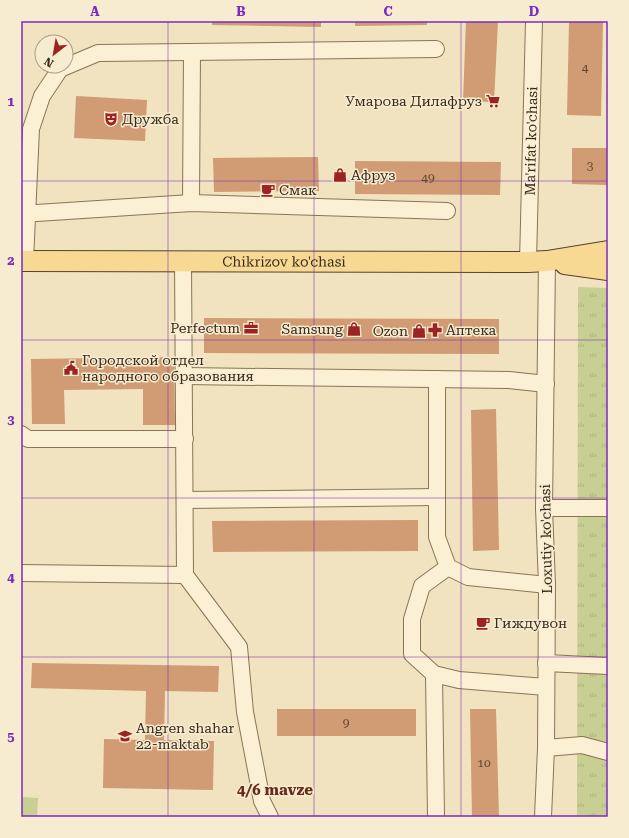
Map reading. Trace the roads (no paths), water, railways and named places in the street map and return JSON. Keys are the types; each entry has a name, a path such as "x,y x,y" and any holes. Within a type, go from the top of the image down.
{"main road":[{"name":"Chikrizov ko'chasi","path":"538,262 608,251"},
{"name":"Chikrizov ko'chasi","path":"23,261 538,262 608,270"}],"street":[{"name":"Ma'rifat ko'chasi","path":"534,21 538,262"},
{"path":"23,261 24,214 31,129 42,96 60,69 98,53 436,49"},
{"path":"191,203 192,52"},
{"path":"24,214 191,203 446,211"},
{"path":"183,262 185,575 239,647 246,719 262,801 270,817"},
{"name":"Loxutiy ko'chasi","path":"538,262 546,384 544,508 547,585 546,748 542,817"},
{"path":"184,376 509,380 546,384"},
{"path":"437,379 437,537 448,568 468,577 547,585"},
{"path":"21,434 28,439 185,439"},
{"path":"185,500 437,497"},
{"path":"544,508 608,508"},
{"path":"448,568 422,586 412,619 412,654 434,674 459,680 546,687"},
{"path":"21,573 185,575"},
{"path":"546,663 608,666"},
{"path":"434,674 436,817"},
{"path":"546,748 582,745 608,752"}],"place":[{"name":"Умарова Дилафруз","path":"493,101"},
{"name":"Дружба","path":"111,119"},
{"name":"Афруз","path":"340,175"},
{"name":"Смак","path":"268,190"},
{"name":"Perfectum","path":"251,328"},
{"name":"Samsung","path":"354,329"},
{"name":"Аптека","path":"435,330"},
{"name":"Ozon","path":"419,331"},
{"name":"Городской отдел народного образования","path":"71,368"},
{"name":"Гиждувон","path":"483,623"},
{"name":"Angren shahar 22-maktab","path":"125,736"}],"district":[{"name":"4/6 mavze","path":"275,790"}]}
